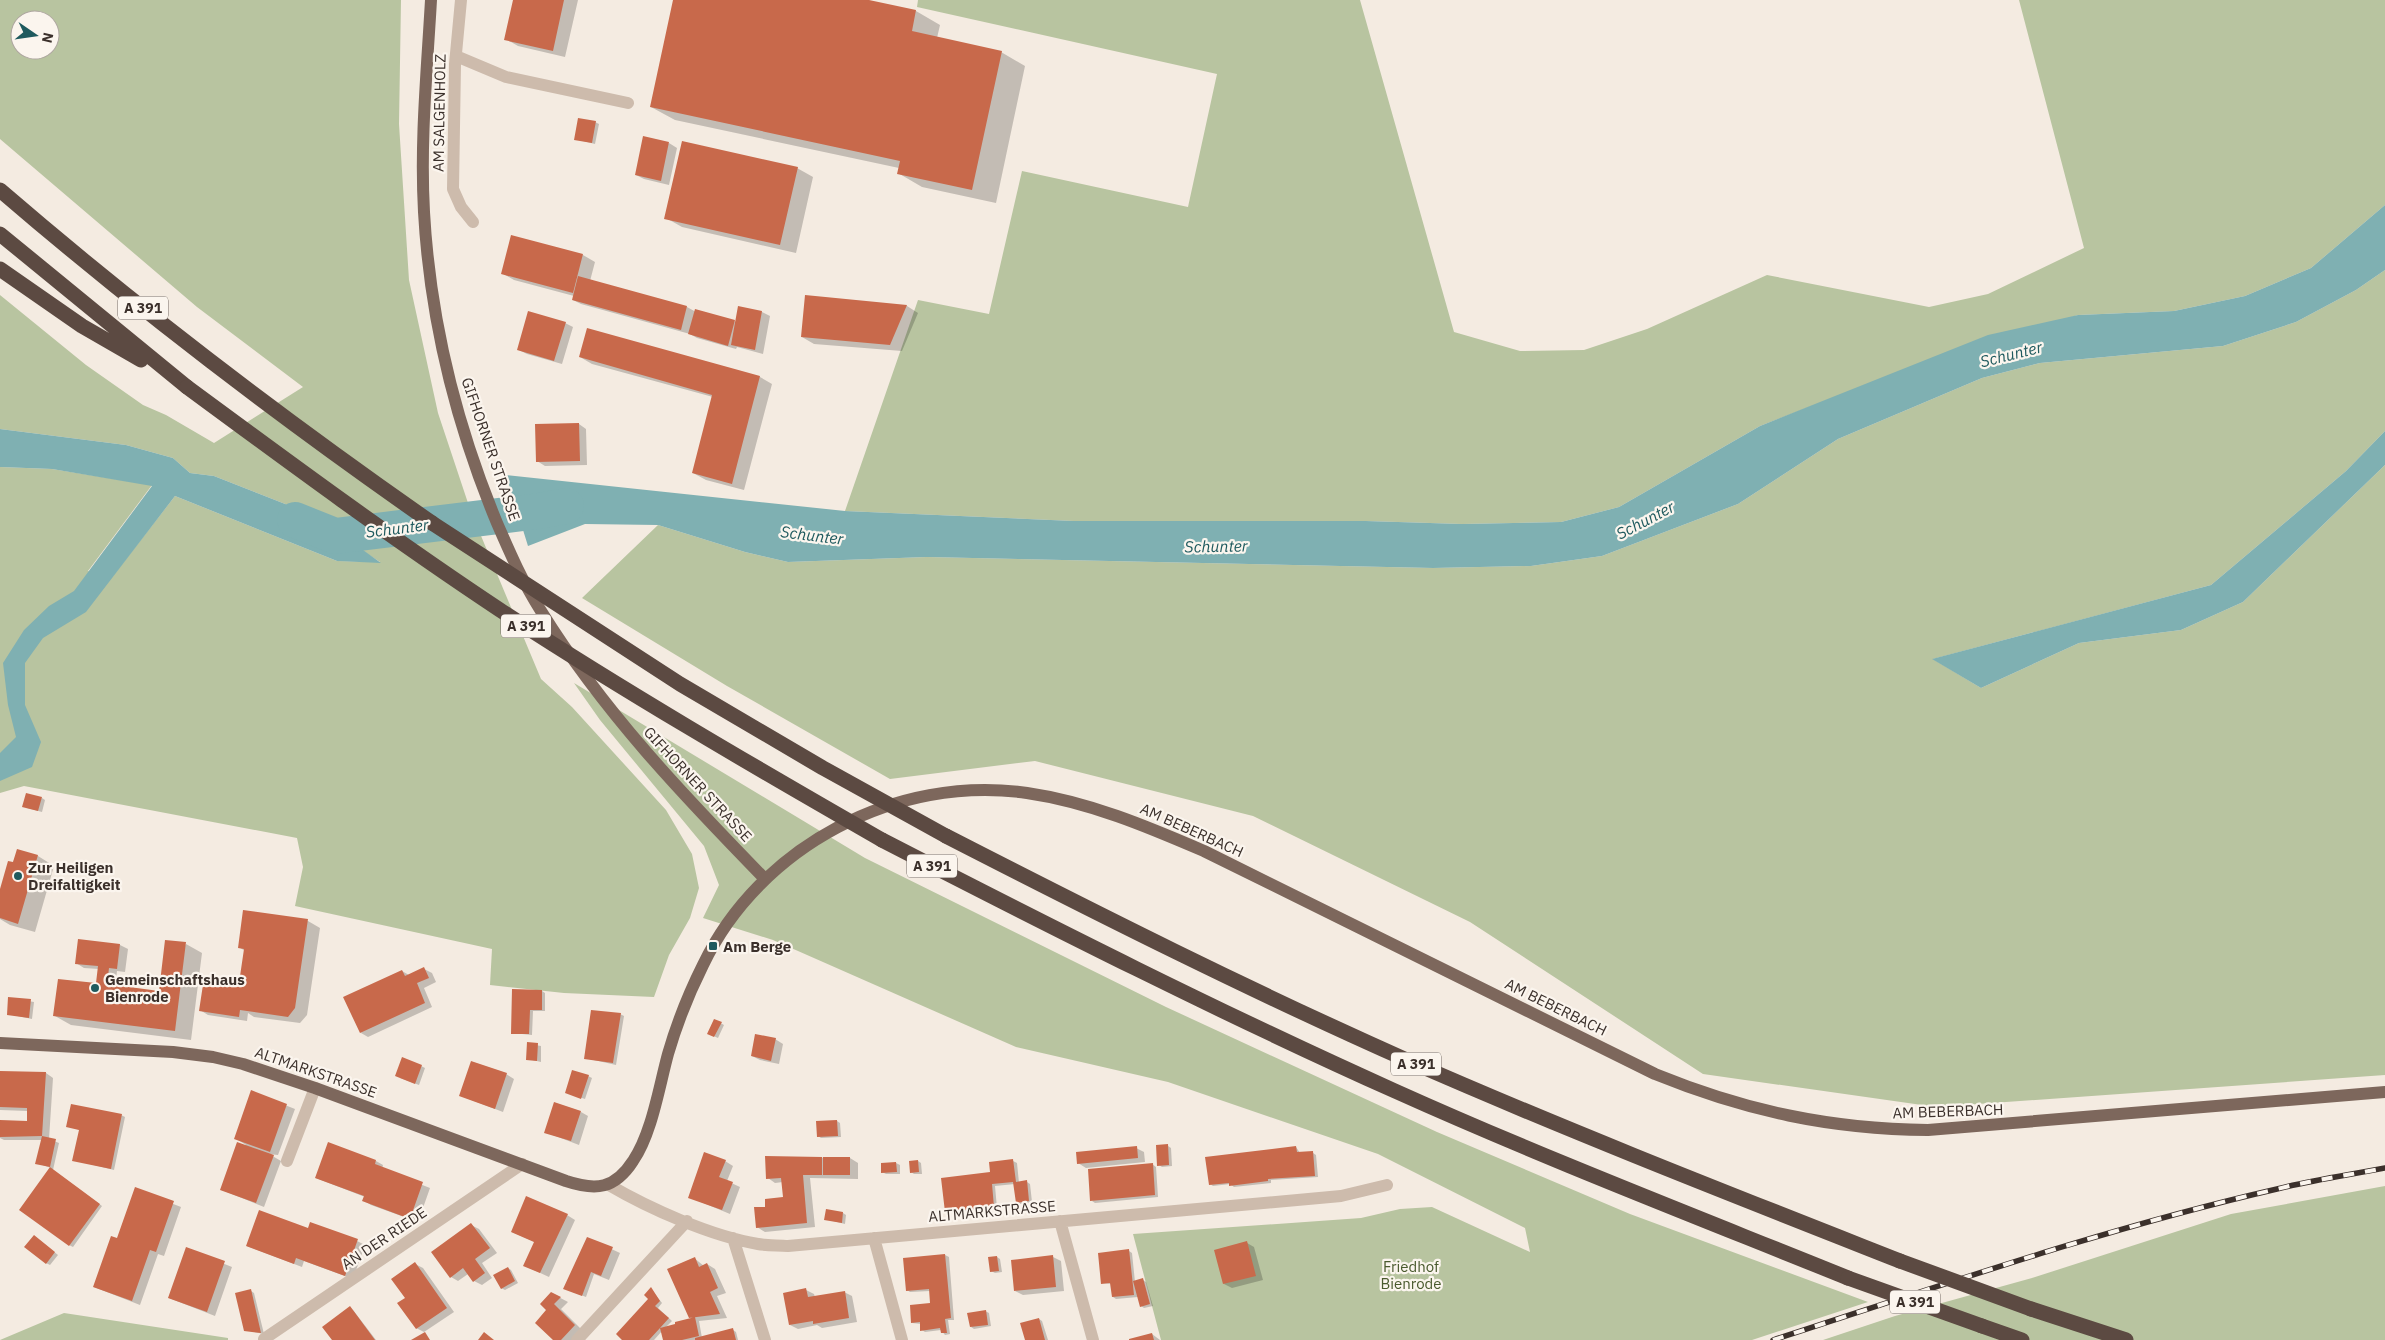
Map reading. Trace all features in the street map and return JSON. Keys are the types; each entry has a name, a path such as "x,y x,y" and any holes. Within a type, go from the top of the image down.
{"highway":[{"name":"A 391","path":"0,190 206,360 432,523 680,684 822,768 946,836 1188,958 1406,1059 1658,1166 1900,1261 2031,1309 2126,1340"},
{"name":"A 391","path":"0,234 187,387 334,496 501,610 665,714 882,840 1177,990 1395,1091 1648,1198 1848,1278 2022,1340"},
{"path":"0,269 82,326 187,387"}],"main road":[{"name":"GIFHORNER STRASSE","path":"430,0 423,150 426,245 437,322 446,367 472,456 505,540 540,610 596,691 653,762 765,879"},
{"name":"AM BEBERBACH","path":"765,879 814,841 852,819 876,809 905,800 954,792 994,790 1025,792 1094,808 1204,851 1656,1074 1703,1093 1776,1114 1854,1127 1928,1130 2385,1092"},
{"path":"609,1185 627,1170 644,1140 676,1028 704,963 728,922 765,879"},
{"name":"ALTMARKSTRASSE","path":"0,1043 44,1044 200,1055 243,1064 315,1088 578,1185 598,1187 609,1185"}],"street":[{"name":"AM SALGENHOLZ","path":"461,0 456,56 453,131 454,189 461,207 473,222"},
{"path":"456,56 506,77 628,103"},
{"path":"288,1161 315,1088"},
{"name":"AN DER RIEDE","path":"264,1339 522,1164"},
{"name":"ALTMARKSTRASSE","path":"609,1185 634,1199 733,1238 759,1244 788,1246 1341,1196 1387,1185"},
{"path":"577,1340 687,1221"},
{"path":"1060,1221 1093,1340"},
{"path":"733,1238 765,1340"},
{"path":"874,1238 902,1340"}],"green space":[{"path":"0,0 401,0 399,124 409,280 438,413 471,512 541,679 572,707 666,810 692,854 699,888 690,918 669,955 654,997 564,993 490,985 492,949 295,906 303,867 297,838 24,786 0,793 0,467 52,469 152,485 88,571 112,577 175,496 337,561 380,562 298,509 214,476 190,473 173,458 126,445 0,429 0,295 86,365 143,405 166,415 214,443 303,387 197,307 0,139"},
{"path":"918,0 1360,0 1454,332 1520,351 1584,350 1647,329 1767,275 1929,307 1988,294 2084,248 2019,0 2385,0 2385,205 2311,268 2245,296 2174,311 2078,315 1872,383 1760,426 1619,507 1561,522 1462,524 1366,521 1074,521 845,511 918,300 989,314 1022,171 1188,207 1217,74 917,7"},
{"path":"2385,270 2385,431 2346,471 2211,585 1933,659 1981,688 2079,643 2181,630 2243,602 2385,465 2385,1075 1936,1107 1703,1074 1470,922 1253,816 1035,761 890,779 727,686 582,598 658,525 745,552 788,562 927,557 1433,568 1531,566 1602,556 1738,504 1838,439 1982,378 2040,363 2223,346 2296,322 2356,290"},
{"name":"Friedhof Bienrode","path":"574,683 865,858 1166,1007 1437,1132 1630,1214 1868,1302 1752,1340 1161,1340 1133,1234 1361,1218 1400,1209 1432,1207 1530,1252 1525,1228 1378,1154 1168,1082 1016,1047 773,940 703,918 719,885 704,846 600,720"},
{"path":"2385,1186 2385,1340 1823,1340 1895,1316 2032,1278 2231,1214"},
{"path":"64,1313 228,1338 228,1340 0,1340"}],"water":[{"path":"2385,205 2385,270 2356,290 2296,322 2223,346 2040,363 1982,378 1838,439 1738,504 1602,556 1531,566 1433,568 927,557 788,562 745,552 658,525 585,524 528,546 506,475 845,511 1074,521 1366,521 1462,524 1561,522 1619,507 1760,426 1988,335 2078,315 2174,311 2245,296 2311,268"},
{"path":"0,429 126,445 173,458 190,473 214,476 298,509 327,524 381,563 337,561 175,496 86,612 43,638 25,663 25,705 41,742 32,767 0,781 0,753 16,737 8,705 3,663 24,630 49,606 74,591 152,486 52,469 0,467"},
{"path":"2385,431 2385,465 2243,602 2181,630 2079,643 1981,688 1932,659 2211,585 2346,471"}],"building":[{"path":"513,0 564,0 553,51 504,40"},
{"path":"673,0 869,0 916,10 912,31 1002,51 972,190 897,174 900,161 650,107"},
{"path":"578,118 596,121 592,143 574,140"},
{"path":"643,136 669,142 661,181 635,175"},
{"path":"682,141 798,167 780,245 664,219"},
{"path":"511,235 583,254 573,293 501,274"},
{"path":"578,276 687,306 681,330 572,300"},
{"path":"805,295 907,305 890,345 801,337"},
{"path":"738,306 762,311 755,350 731,345"},
{"path":"695,309 735,320 728,346 688,334"},
{"path":"528,311 566,322 554,361 517,350"},
{"path":"587,328 760,376 732,484 692,473 712,395 579,357"},
{"path":"579,423 580,461 536,462 535,424"},
{"path":"26,793 42,797 38,811 22,807"},
{"name":"Zur Heiligen Dreifaltigkeit","path":"17,849 38,855 18,924 0,918 0,889 8,861 13,862"},
{"path":"243,910 308,919 295,1008 288,1017 240,1010 239,1017 199,1011 204,978 239,983 244,949 238,948"},
{"name":"Gemeinschaftshaus Bienrode","path":"78,939 120,944 117,969 109,968 107,984 159,991 165,940 186,942 175,1031 53,1016 58,979 96,983 98,966 75,964"},
{"path":"424,967 429,978 417,983 425,1003 360,1033 343,997 402,970 405,976"},
{"path":"512,989 542,990 542,1010 530,1010 529,1034 511,1034"},
{"path":"8,997 31,999 29,1018 7,1015"},
{"path":"591,1010 621,1013 613,1063 584,1059"},
{"path":"714,1019 722,1022 714,1037 707,1034"},
{"path":"755,1034 776,1038 771,1061 751,1056"},
{"path":"527,1042 538,1043 537,1061 526,1060"},
{"path":"402,1057 422,1065 415,1084 395,1076"},
{"path":"471,1061 507,1073 495,1109 459,1096"},
{"path":"572,1070 589,1075 581,1099 565,1093"},
{"path":"0,1071 46,1072 42,1136 0,1137 0,1120 27,1121 27,1108 0,1107"},
{"path":"251,1090 287,1104 270,1152 234,1139"},
{"path":"554,1102 581,1111 571,1141 544,1133"},
{"path":"71,1104 122,1114 111,1169 72,1161 79,1130 66,1127"},
{"path":"837,1120 838,1136 817,1137 816,1121"},
{"path":"42,1136 56,1139 50,1167 35,1164"},
{"path":"237,1142 274,1155 256,1203 220,1190"},
{"path":"328,1142 376,1160 375,1164 423,1182 410,1219 362,1201 364,1196 315,1178"},
{"path":"1168,1144 1169,1165 1157,1166 1156,1145"},
{"path":"1137,1146 1138,1158 1077,1164 1076,1152"},
{"path":"1296,1146 1297,1152 1313,1151 1315,1176 1268,1179 1268,1181 1229,1186 1229,1183 1209,1185 1205,1157"},
{"path":"704,1152 726,1160 719,1177 733,1182 722,1210 688,1198"},
{"path":"765,1156 822,1157 822,1175 803,1175 807,1223 756,1228 754,1207 765,1207 765,1199 783,1197 781,1178 766,1179"},
{"path":"823,1157 850,1157 850,1175 823,1175"},
{"path":"1013,1159 1016,1182 1027,1180 1029,1201 1016,1203 1013,1182 992,1184 994,1207 945,1212 941,1178 990,1172 989,1162"},
{"path":"918,1160 919,1172 910,1173 909,1161"},
{"path":"896,1162 897,1172 881,1173 881,1163"},
{"path":"1153,1163 1155,1195 1090,1201 1088,1169"},
{"path":"50,1167 100,1204 69,1246 19,1210"},
{"path":"135,1187 174,1201 156,1252 150,1250 132,1301 93,1287 111,1236 117,1238"},
{"path":"526,1196 568,1214 540,1273 523,1266 534,1242 511,1232"},
{"path":"826,1209 843,1212 842,1223 824,1220"},
{"path":"259,1210 308,1228 310,1222 358,1239 345,1276 296,1258 294,1264 246,1246"},
{"path":"471,1223 490,1248 475,1259 485,1273 473,1282 463,1268 450,1278 431,1252"},
{"path":"34,1235 55,1252 46,1264 24,1247"},
{"path":"587,1237 613,1247 601,1276 591,1272 582,1296 563,1289"},
{"path":"1247,1241 1256,1276 1223,1284 1214,1250"},
{"path":"186,1247 225,1261 207,1312 168,1298"},
{"path":"1129,1249 1134,1295 1112,1297 1110,1283 1101,1284 1098,1253"},
{"path":"945,1254 951,1318 945,1319 947,1333 941,1333 940,1328 920,1331 920,1322 911,1323 910,1305 930,1303 929,1289 906,1291 903,1258"},
{"path":"1053,1255 1056,1287 1014,1291 1011,1260"},
{"path":"997,1256 999,1271 990,1272 988,1257"},
{"path":"695,1257 699,1267 707,1263 718,1288 710,1292 720,1314 689,1318 667,1269"},
{"path":"415,1262 447,1308 416,1329 397,1303 405,1298 391,1279"},
{"path":"508,1267 515,1281 501,1289 493,1275"},
{"path":"1143,1278 1150,1304 1140,1307 1133,1281"},
{"path":"651,1287 660,1301 655,1306 669,1318 649,1340 622,1340 616,1334 648,1299 644,1295"},
{"path":"806,1288 808,1297 845,1291 849,1318 813,1324 813,1321 789,1325 783,1293"},
{"path":"251,1289 261,1333 244,1331 235,1293"},
{"path":"551,1292 561,1297 554,1304 575,1325 561,1340 553,1340 535,1323 546,1310 540,1304"},
{"path":"350,1306 375,1340 332,1340 322,1327"},
{"path":"986,1310 988,1325 970,1327 967,1313"},
{"path":"695,1317 699,1336 682,1340 663,1340 660,1328"},
{"path":"1039,1318 1045,1340 1025,1340 1020,1323"},
{"path":"733,1328 736,1340 695,1340 695,1338"},
{"path":"425,1332 430,1340 411,1340"},
{"path":"484,1332 494,1340 478,1340"},
{"path":"1152,1333 1154,1340 1129,1340 1129,1339"}],"waterway":[{"name":"Schunter","path":"295,520 335,536 566,506"}],"railway":[{"path":"1773,1340 2024,1259 2150,1221 2290,1186 2385,1168"}],"place":[{"name":"Zur Heiligen Dreifaltigkeit","path":"18,876"},
{"name":"Am Berge","path":"713,946"},
{"name":"Gemeinschaftshaus Bienrode","path":"95,988"}]}
